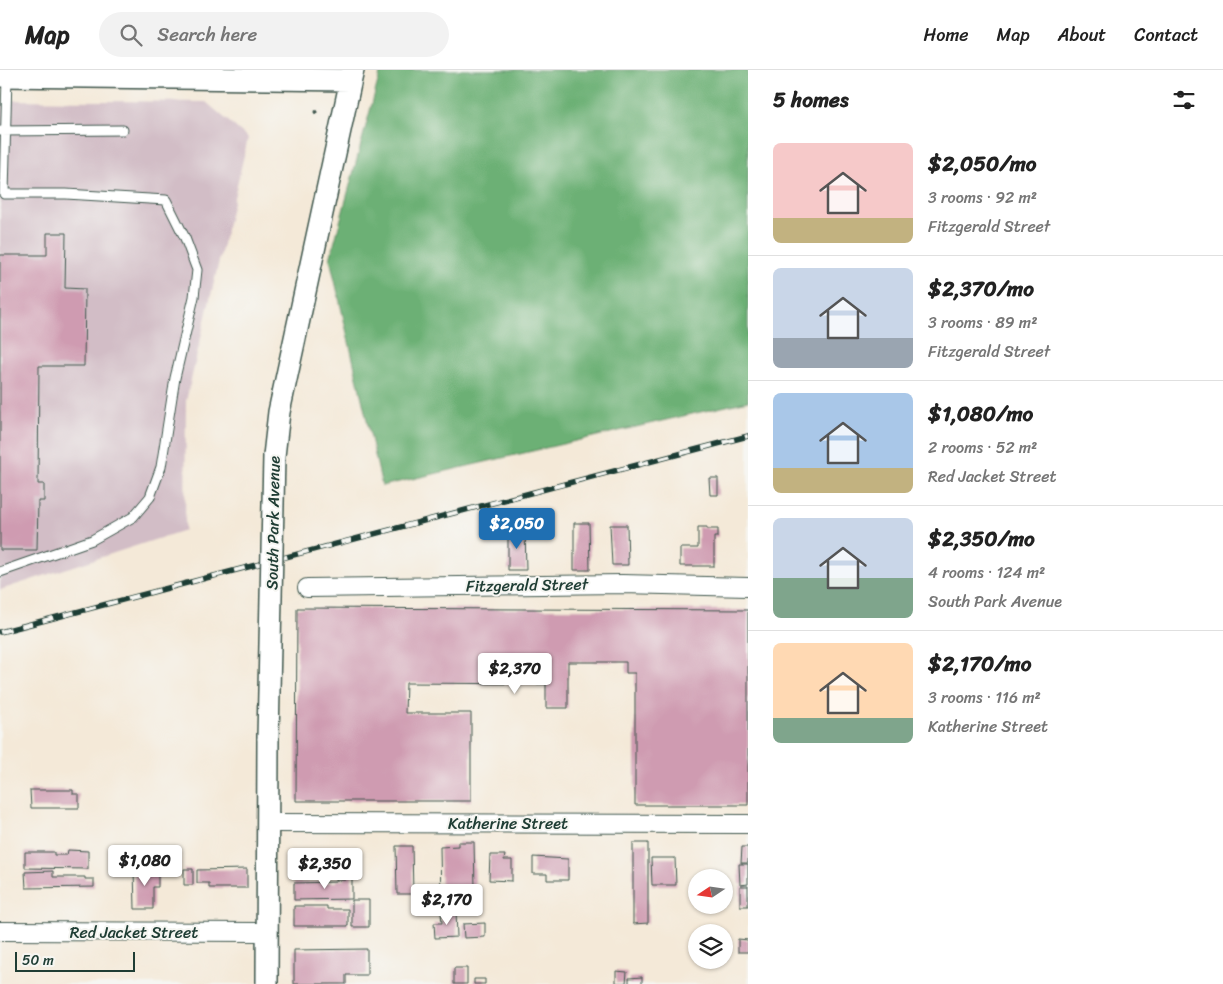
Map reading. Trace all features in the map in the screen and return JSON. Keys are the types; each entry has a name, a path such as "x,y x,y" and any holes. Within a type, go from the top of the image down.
{"street":[{"path":"5,74 351,75"},
{"name":"South Park Avenue","path":"267,984 268,738 274,456 279,412 351,75"},
{"name":"Fitzgerald Street","path":"307,588 622,584 748,587"},
{"name":"Katherine Street","path":"268,823 748,824"},
{"name":"Red Jacket Street","path":"0,931 268,932"}],"lane":[{"path":"0,572 92,540 133,517 150,497 161,467 175,378 194,297 196,270 186,238 166,200 66,194 4,194 3,131 5,74"},
{"path":"3,131 123,130"}],"shaded area":[{"path":"0,100 206,102 248,138 186,401 185,530 0,590"}],"green space":[{"path":"381,70 748,70 748,401 382,486 330,259"}],"building":[{"path":"47,233 66,233 65,288 85,289 84,366 39,366 38,484 44,484 44,501 38,501 37,550 0,550 0,255 47,255"},
{"path":"709,478 718,478 718,495 710,495"},
{"path":"574,523 589,523 590,570 574,570"},
{"path":"610,525 627,525 628,565 612,565"},
{"path":"698,527 718,529 718,537 714,537 714,566 680,566 680,548 698,548"},
{"path":"508,529 525,529 526,570 508,570"},
{"path":"297,608 748,610 748,805 635,805 635,673 626,673 626,662 568,662 568,708 546,708 546,684 406,683 405,713 471,713 471,801 296,801"},
{"path":"30,790 73,790 73,794 79,794 79,808 31,808"},
{"path":"458,842 474,842 475,888 468,888 468,898 456,898 456,903 441,902 440,847 458,846"},
{"path":"633,843 648,843 648,923 633,924"},
{"path":"396,846 412,846 413,894 397,894"},
{"path":"742,847 748,847 748,863 741,863"},
{"path":"68,850 88,851 88,869 25,868 25,852 54,852 54,855 67,855"},
{"path":"490,855 505,855 504,860 512,860 512,881 489,880"},
{"path":"533,857 568,859 568,880 547,880 547,874 533,874"},
{"path":"651,858 675,858 676,885 652,885"},
{"path":"739,864 748,864 748,884 740,885"},
{"path":"158,868 158,887 153,887 153,909 135,909 134,869"},
{"path":"184,869 193,869 193,885 184,885"},
{"path":"247,869 247,888 209,888 209,883 197,883 197,870"},
{"path":"53,871 53,877 85,877 85,879 94,879 94,887 26,888 25,872"},
{"path":"345,874 352,874 352,899 294,900 294,883 336,882 336,880 345,880"},
{"path":"740,886 748,886 748,906 740,906"},
{"path":"352,900 369,900 369,927 352,927"},
{"path":"294,906 327,906 327,909 348,909 348,926 294,926"},
{"path":"456,911 457,937 435,938 434,923 442,923 441,912"},
{"path":"485,923 485,937 464,938 463,924"},
{"path":"738,939 748,940 748,952 738,952"},
{"path":"367,949 367,975 346,975 346,984 294,984 294,950"},
{"path":"454,968 467,968 467,984 454,984"},
{"path":"616,971 627,972 626,983 616,983"},
{"path":"642,977 642,984 629,984 629,978"},
{"path":"474,979 485,979 485,984 474,984"}],"railway":[{"path":"0,632 748,436"}]}
